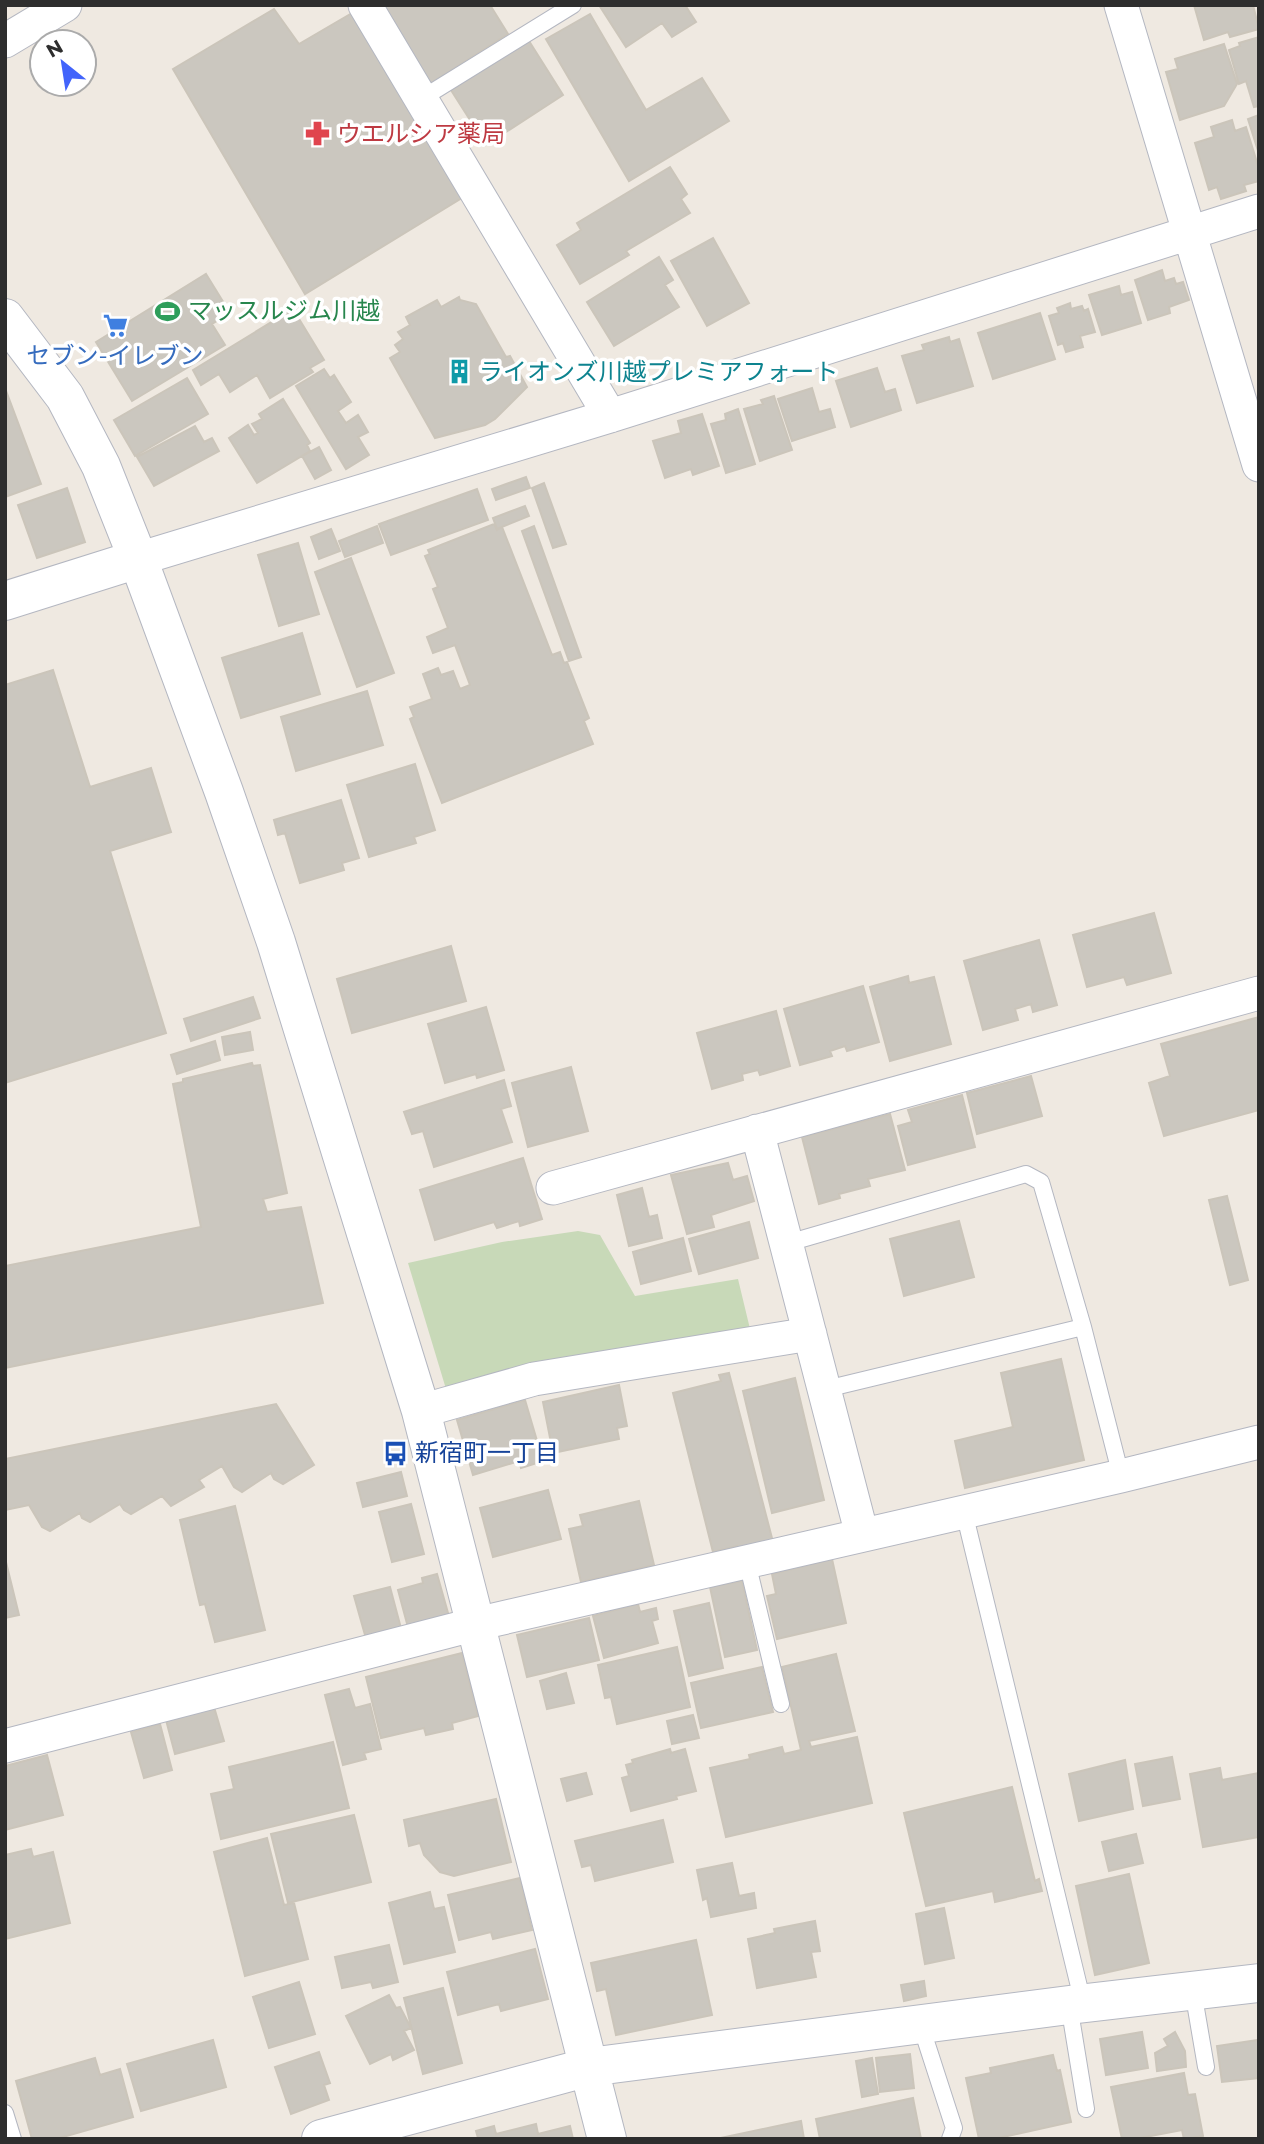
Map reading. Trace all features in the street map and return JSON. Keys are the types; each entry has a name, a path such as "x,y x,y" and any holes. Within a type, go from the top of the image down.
{"street":[{"path":"5,41 65,5"},
{"path":"365,5 610,416"},
{"path":"1121,5 1259,466"},
{"path":"5,601 610,416 1259,211"},
{"path":"5,318 65,397 101,466 224,792 276,942 421,1411 607,2139"},
{"path":"553,1188 1259,993"},
{"path":"757,1131 826,1388 862,1535"},
{"path":"421,1411 534,1379 810,1335"},
{"path":"5,1746 476,1624 1121,1476 1259,1441"},
{"path":"321,2139 589,2067 1259,1983"}],"lane":[{"path":"421,99 573,5"},
{"path":"788,1243 1026,1174 1041,1182 1083,1327 1121,1476"},
{"path":"826,1388 1083,1327"},
{"path":"964,1512 1076,2005 1086,2109"},
{"path":"747,1562 781,1704"},
{"path":"1193,1991 1206,2067"},
{"path":"921,2026 954,2128 950,2139"},
{"path":"5,2113 13,2139"}],"green space":[{"path":"578,1231 600,1235 635,1296 738,1279 751,1333 446,1389 408,1263 502,1242"}],"building":[{"path":"381,5 490,5 508,34 428,85"},
{"path":"599,5 685,5 696,22 672,37 662,23 626,47"},
{"path":"1194,5 1253,5 1259,29 1230,37 1228,32 1204,40"},
{"name":"ウエルシア薬局","path":"274,9 299,44 352,13 462,198 305,294 173,69"},
{"path":"590,14 646,110 702,78 729,121 629,181 546,39"},
{"path":"1259,37 1259,106 1254,107 1246,81 1239,84 1229,50 1240,46 1239,43"},
{"path":"529,41 563,95 486,145 451,90"},
{"path":"1224,44 1237,84 1224,106 1180,120 1166,72 1178,69 1175,59"},
{"path":"1259,115 1259,154 1248,119"},
{"path":"1232,120 1235,131 1246,127 1259,169 1259,181 1244,185 1246,191 1221,199 1217,187 1209,190 1195,143 1214,137 1211,127"},
{"path":"670,167 687,194 681,199 690,213 626,251 629,255 580,284 557,245 581,230 577,223"},
{"path":"713,238 749,303 707,326 671,261"},
{"path":"659,257 673,280 665,285 679,307 614,346 587,302"},
{"path":"1162,270 1165,281 1174,278 1176,284 1183,282 1189,300 1169,307 1170,313 1148,320 1135,280"},
{"path":"206,274 230,313 212,324 225,345 132,401 96,342"},
{"path":"1119,286 1121,295 1132,292 1141,323 1102,335 1089,295"},
{"name":"ライオンズ川越プレミアフォート","path":"459,297 460,300 476,304 506,357 510,356 527,387 495,419 485,425 435,438 390,358 400,352 395,345 403,339 398,332 410,325 406,317 437,300 441,307"},
{"path":"1070,303 1071,309 1082,306 1084,311 1088,309 1095,332 1080,336 1083,347 1066,352 1063,343 1058,345 1049,316 1059,313 1057,308"},
{"path":"293,309 324,360 310,368 313,372 270,398 257,375 230,392 219,374 201,385 193,370"},
{"path":"1040,313 1055,359 993,379 978,333"},
{"path":"949,337 950,342 959,339 973,386 917,403 902,356 924,350 922,345"},
{"path":"877,368 885,392 895,389 901,410 851,427 836,381"},
{"path":"324,369 330,378 334,375 351,402 338,411 346,423 358,415 368,432 358,437 369,455 346,469 296,386"},
{"path":"187,378 208,414 135,456 114,420"},
{"path":"5,388 41,484 5,497"},
{"path":"812,388 819,412 830,409 835,427 792,441 778,399"},
{"path":"774,396 792,450 760,461 744,409 763,404 761,400"},
{"path":"283,399 310,443 307,445 310,451 257,483 229,438 248,425 254,435 258,433 252,424 262,419 259,414"},
{"path":"738,409 755,464 726,473 711,424 726,420 725,414"},
{"path":"702,414 719,466 693,475 691,469 665,478 653,441 681,433 678,421"},
{"path":"195,426 204,442 212,438 219,451 154,486 137,457"},
{"path":"319,447 331,470 315,479 302,456"},
{"path":"526,477 530,488 496,500 492,489"},
{"path":"544,483 566,544 553,548 532,488"},
{"path":"67,488 85,542 37,558 18,505"},
{"path":"477,489 488,520 391,555 379,524"},
{"path":"525,506 529,516 497,529 493,518"},
{"path":"494,524 497,530 502,527 552,655 560,652 564,663 567,662 589,718 584,721 593,744 442,803 410,719 414,717 410,707 432,699 423,674 438,668 441,675 453,671 460,689 470,685 455,645 433,653 427,637 448,628 433,589 438,587 425,556 430,554 428,550"},
{"path":"377,526 383,543 345,557 339,541"},
{"path":"534,526 581,657 569,661 522,531"},
{"path":"331,529 340,551 319,559 311,537"},
{"path":"298,543 319,614 279,626 258,555"},
{"path":"351,558 394,673 357,687 315,572"},
{"path":"302,633 320,694 241,718 222,658"},
{"path":"53,670 90,787 151,768 171,832 110,851 166,1033 5,1083 5,685"},
{"path":"367,691 383,745 296,771 281,717"},
{"path":"415,764 435,830 414,837 416,843 369,857 347,785"},
{"path":"341,800 359,858 342,863 344,870 300,883 285,833 278,835 274,820"},
{"path":"1154,913 1171,973 1127,985 1124,977 1087,987 1073,935"},
{"path":"1039,940 1057,1005 1033,1012 1031,1004 1015,1009 1018,1020 983,1030 964,961"},
{"path":"451,946 466,1001 352,1033 337,979"},
{"path":"908,976 909,983 934,977 951,1044 890,1061 870,987"},
{"path":"863,986 879,1042 847,1051 845,1046 830,1051 832,1056 800,1065 784,1009"},
{"path":"253,997 260,1018 191,1041 184,1019"},
{"path":"486,1007 504,1070 477,1078 476,1074 445,1083 428,1024"},
{"path":"776,1011 790,1066 760,1075 758,1070 742,1074 743,1080 712,1089 697,1033"},
{"path":"1259,1017 1259,1110 1164,1136 1149,1083 1170,1076 1161,1044"},
{"path":"250,1032 253,1050 225,1055 222,1037"},
{"path":"215,1041 220,1060 177,1074 171,1055"},
{"path":"252,1063 253,1066 260,1065 287,1193 263,1199 267,1212 301,1207 323,1303 5,1368 5,1266 201,1227 173,1084 183,1082 183,1079"},
{"path":"571,1067 588,1131 528,1147 512,1083"},
{"path":"1031,1076 1042,1116 977,1134 967,1093"},
{"path":"504,1080 511,1106 501,1109 512,1142 434,1167 423,1131 412,1134 404,1112"},
{"path":"962,1095 975,1147 908,1165 898,1126 912,1122 908,1110"},
{"path":"890,1114 905,1170 868,1179 870,1186 839,1194 840,1198 819,1204 802,1137"},
{"path":"523,1158 542,1219 520,1226 519,1221 497,1228 494,1222 435,1240 420,1190"},
{"path":"728,1163 733,1180 747,1176 754,1201 711,1215 714,1227 687,1234 671,1175"},
{"path":"642,1188 649,1217 657,1215 662,1238 629,1246 617,1195"},
{"path":"1227,1196 1248,1280 1230,1285 1209,1200"},
{"path":"959,1221 974,1277 904,1296 890,1239"},
{"path":"749,1222 758,1258 699,1274 689,1239"},
{"path":"683,1238 691,1271 641,1284 633,1252"},
{"path":"1061,1359 1084,1460 965,1488 955,1441 1013,1427 1001,1373"},
{"path":"729,1373 773,1542 738,1551 737,1546 713,1552 673,1393 721,1381 719,1375"},
{"path":"795,1378 824,1500 772,1513 743,1391"},
{"path":"619,1385 627,1426 617,1428 619,1439 553,1453 543,1402"},
{"path":"525,1400 543,1461 521,1468 519,1461 473,1475 457,1420"},
{"path":"276,1404 314,1465 283,1484 274,1479 271,1473 242,1492 234,1487 222,1466 199,1480 204,1487 171,1506 162,1496 131,1514 120,1504 90,1522 82,1518 80,1513 50,1531 42,1527 29,1505 5,1510 5,1459"},
{"path":"401,1472 407,1496 363,1507 357,1483"},
{"path":"548,1490 561,1539 493,1557 480,1508"},
{"path":"639,1501 654,1565 581,1582 569,1529 583,1526 580,1515"},
{"path":"411,1504 424,1554 392,1562 379,1512"},
{"path":"235,1506 265,1630 215,1642 205,1604 200,1605 180,1520"},
{"path":"5,1558 19,1615 5,1618"},
{"path":"832,1559 846,1623 777,1639 767,1596 776,1594 772,1574"},
{"path":"437,1574 450,1620 409,1631 398,1590 423,1583 422,1578"},
{"path":"742,1581 757,1650 725,1657 710,1587"},
{"path":"390,1587 402,1632 367,1642 354,1596"},
{"path":"709,1603 723,1668 689,1676 674,1611"},
{"path":"638,1604 640,1612 656,1608 658,1619 652,1621 658,1643 604,1658 593,1616"},
{"path":"589,1618 599,1660 527,1677 517,1635"},
{"path":"677,1647 690,1707 617,1724 611,1697 605,1698 598,1665"},
{"path":"462,1653 478,1716 452,1723 453,1729 426,1735 424,1728 381,1738 366,1677"},
{"path":"836,1654 855,1731 809,1741 811,1747 857,1737 872,1803 726,1837 710,1768 750,1759 749,1755 782,1747 784,1754 801,1750 782,1667"},
{"path":"762,1667 773,1712 701,1728 691,1683"},
{"path":"566,1673 574,1703 547,1709 540,1681"},
{"path":"349,1689 355,1708 370,1704 381,1749 364,1753 366,1759 343,1765 325,1695"},
{"path":"214,1707 224,1741 175,1754 166,1720"},
{"path":"693,1715 699,1738 672,1744 667,1721"},
{"path":"160,1724 172,1770 144,1778 131,1732"},
{"path":"333,1742 349,1808 221,1839 211,1794 234,1789 229,1767"},
{"path":"670,1749 671,1753 685,1749 696,1791 631,1811 622,1778 629,1776 626,1765 633,1763 632,1760"},
{"path":"47,1755 63,1815 5,1830 5,1766"},
{"path":"1172,1757 1180,1799 1143,1806 1135,1764"},
{"path":"1125,1760 1133,1809 1079,1821 1069,1774"},
{"path":"1220,1768 1222,1780 1259,1773 1259,1837 1203,1847 1190,1774"},
{"path":"586,1773 592,1794 567,1801 561,1779"},
{"path":"1012,1787 1035,1881 1039,1879 1042,1891 995,1902 993,1891 926,1906 904,1813"},
{"path":"496,1799 511,1862 454,1876 440,1872 424,1855 420,1843 409,1846 404,1820"},
{"path":"354,1815 371,1882 288,1903 271,1834"},
{"path":"663,1820 673,1862 595,1881 591,1865 582,1867 575,1841"},
{"path":"1136,1834 1143,1863 1109,1871 1102,1842"},
{"path":"267,1838 284,1905 294,1903 308,1959 245,1976 214,1852"},
{"path":"31,1849 33,1857 53,1852 70,1923 5,1939 5,1855"},
{"path":"732,1863 739,1896 754,1893 756,1908 711,1917 707,1898 703,1900 697,1870"},
{"path":"1129,1874 1149,1963 1095,1975 1076,1886"},
{"path":"520,1878 532,1930 493,1939 491,1932 459,1940 448,1895"},
{"path":"430,1892 434,1909 444,1907 455,1952 404,1964 389,1903"},
{"path":"944,1908 954,1958 925,1964 916,1914"},
{"path":"815,1921 820,1951 811,1952 816,1977 757,1988 748,1939 775,1933 774,1929"},
{"path":"696,1940 712,2015 616,2035 606,1989 597,1991 591,1963"},
{"path":"389,1945 398,1982 373,1988 371,1982 342,1988 335,1957"},
{"path":"535,1949 548,1999 501,2011 499,2004 458,2015 447,1972"},
{"path":"924,1981 926,1996 904,2001 901,1985"},
{"path":"299,1982 315,2034 269,2048 253,1997"},
{"path":"443,1988 462,2063 423,2074 404,1998"},
{"path":"389,1995 396,2008 400,2007 411,2028 404,2031 414,2050 393,2060 391,2054 370,2064 346,2016"},
{"path":"1142,2032 1148,2068 1106,2075 1100,2039"},
{"path":"1175,2032 1185,2051 1186,2067 1157,2071 1155,2053 1168,2046 1164,2039"},
{"path":"213,2040 226,2087 141,2111 127,2064"},
{"path":"1258,2040 1259,2078 1222,2082 1217,2046"},
{"path":"319,2052 330,2083 324,2085 329,2100 291,2114 275,2067"},
{"path":"910,2054 914,2088 880,2092 876,2058"},
{"path":"1053,2055 1057,2071 1060,2070 1071,2122 994,2139 979,2139 966,2078 991,2073 990,2068"},
{"path":"95,2058 100,2075 120,2069 133,2117 56,2139 32,2139 16,2081"},
{"path":"872,2058 878,2094 862,2097 856,2061"},
{"path":"1184,2073 1188,2095 1195,2094 1203,2136 1184,2139 1182,2130 1122,2139 1111,2087"},
{"path":"913,2098 921,2139 820,2139 816,2119"},
{"path":"801,2121 804,2139 716,2139"},
{"path":"536,2124 538,2134 570,2126 573,2139 474,2139 478,2138 476,2131 494,2126 496,2134"}],"place":[{"name":"ウエルシア薬局","path":"317,134"},
{"name":"マッスルジム川越","path":"168,311"},
{"name":"セブン-イレブン","path":"115,325"},
{"name":"ライオンズ川越プレミアフォート","path":"459,372"},
{"name":"新宿町一丁目","path":"395,1453"}]}
